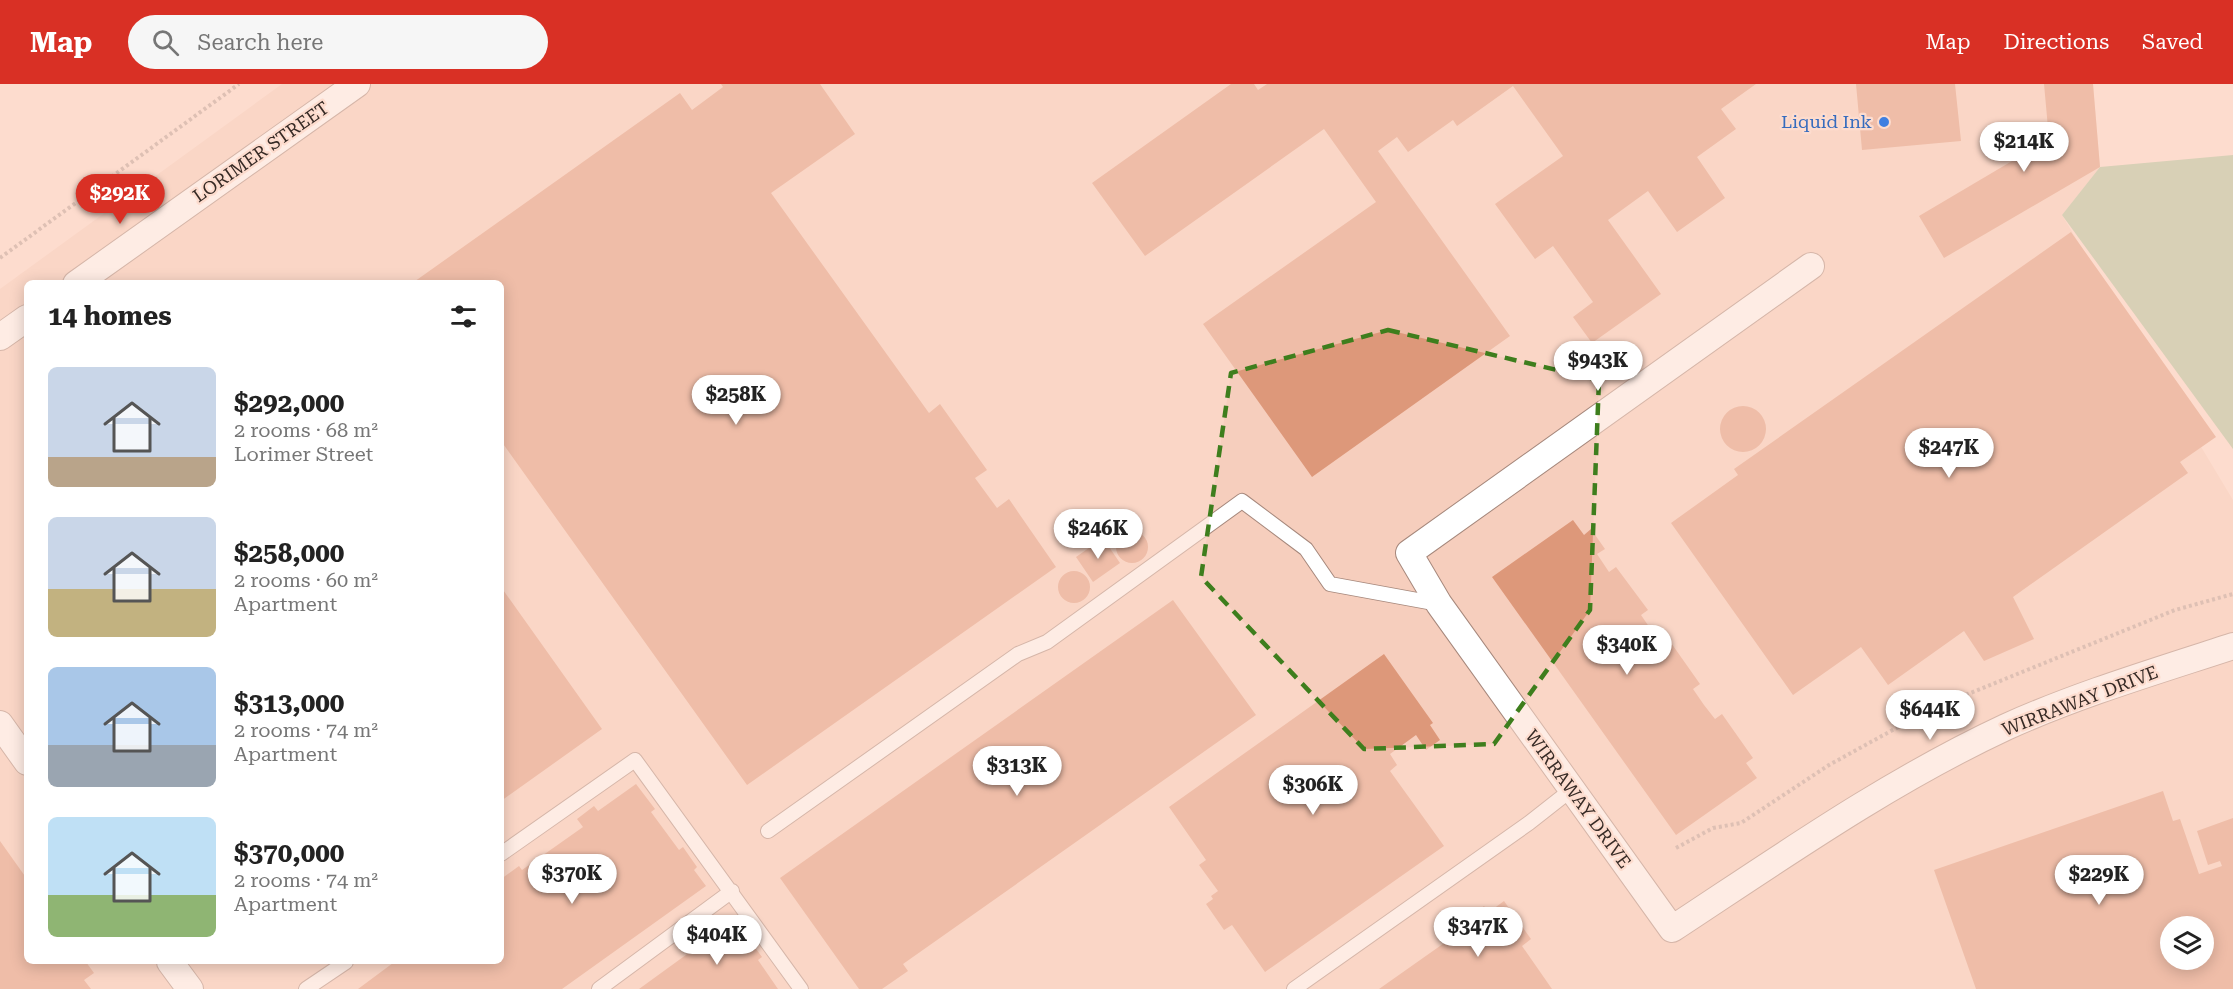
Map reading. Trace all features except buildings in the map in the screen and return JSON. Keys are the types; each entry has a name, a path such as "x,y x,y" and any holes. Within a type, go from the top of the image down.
{"street":[{"name":"LORIMER STREET","path":"82,280 357,84"},
{"name":"WIRRAWAY DRIVE","path":"1811,266 1409,553 1439,604 1672,929 1839,819 1947,757 2007,727 2102,689 2233,646"},
{"path":"0,338 24,320"},
{"path":"0,724 24,758"},
{"path":"171,964 190,989"}],"lane":[{"path":"768,831 1018,654 1047,642 1242,501 1306,549 1330,584 1439,604"},
{"path":"504,852 635,760 801,989"},
{"path":"1294,989 1529,823 1571,790"},
{"path":"599,989 732,891"},
{"path":"306,989 343,964"}],"path":[{"path":"0,258 239,84"},
{"path":"1676,848 1713,828 1741,823 1829,765 1931,709 2175,610 2233,594"}],"highlighted area":[{"path":"1388,330 1599,380 1590,610 1494,744 1364,749 1201,577 1231,373"}],"shaded area":[{"path":"282,84 2093,84 2100,167 2062,215 2233,500 2233,989 0,989 0,289"}],"green space":[{"path":"2233,155 2233,449 2062,215 2100,167"}],"place":[{"name":"Liquid Ink","path":"1884,122"}]}
